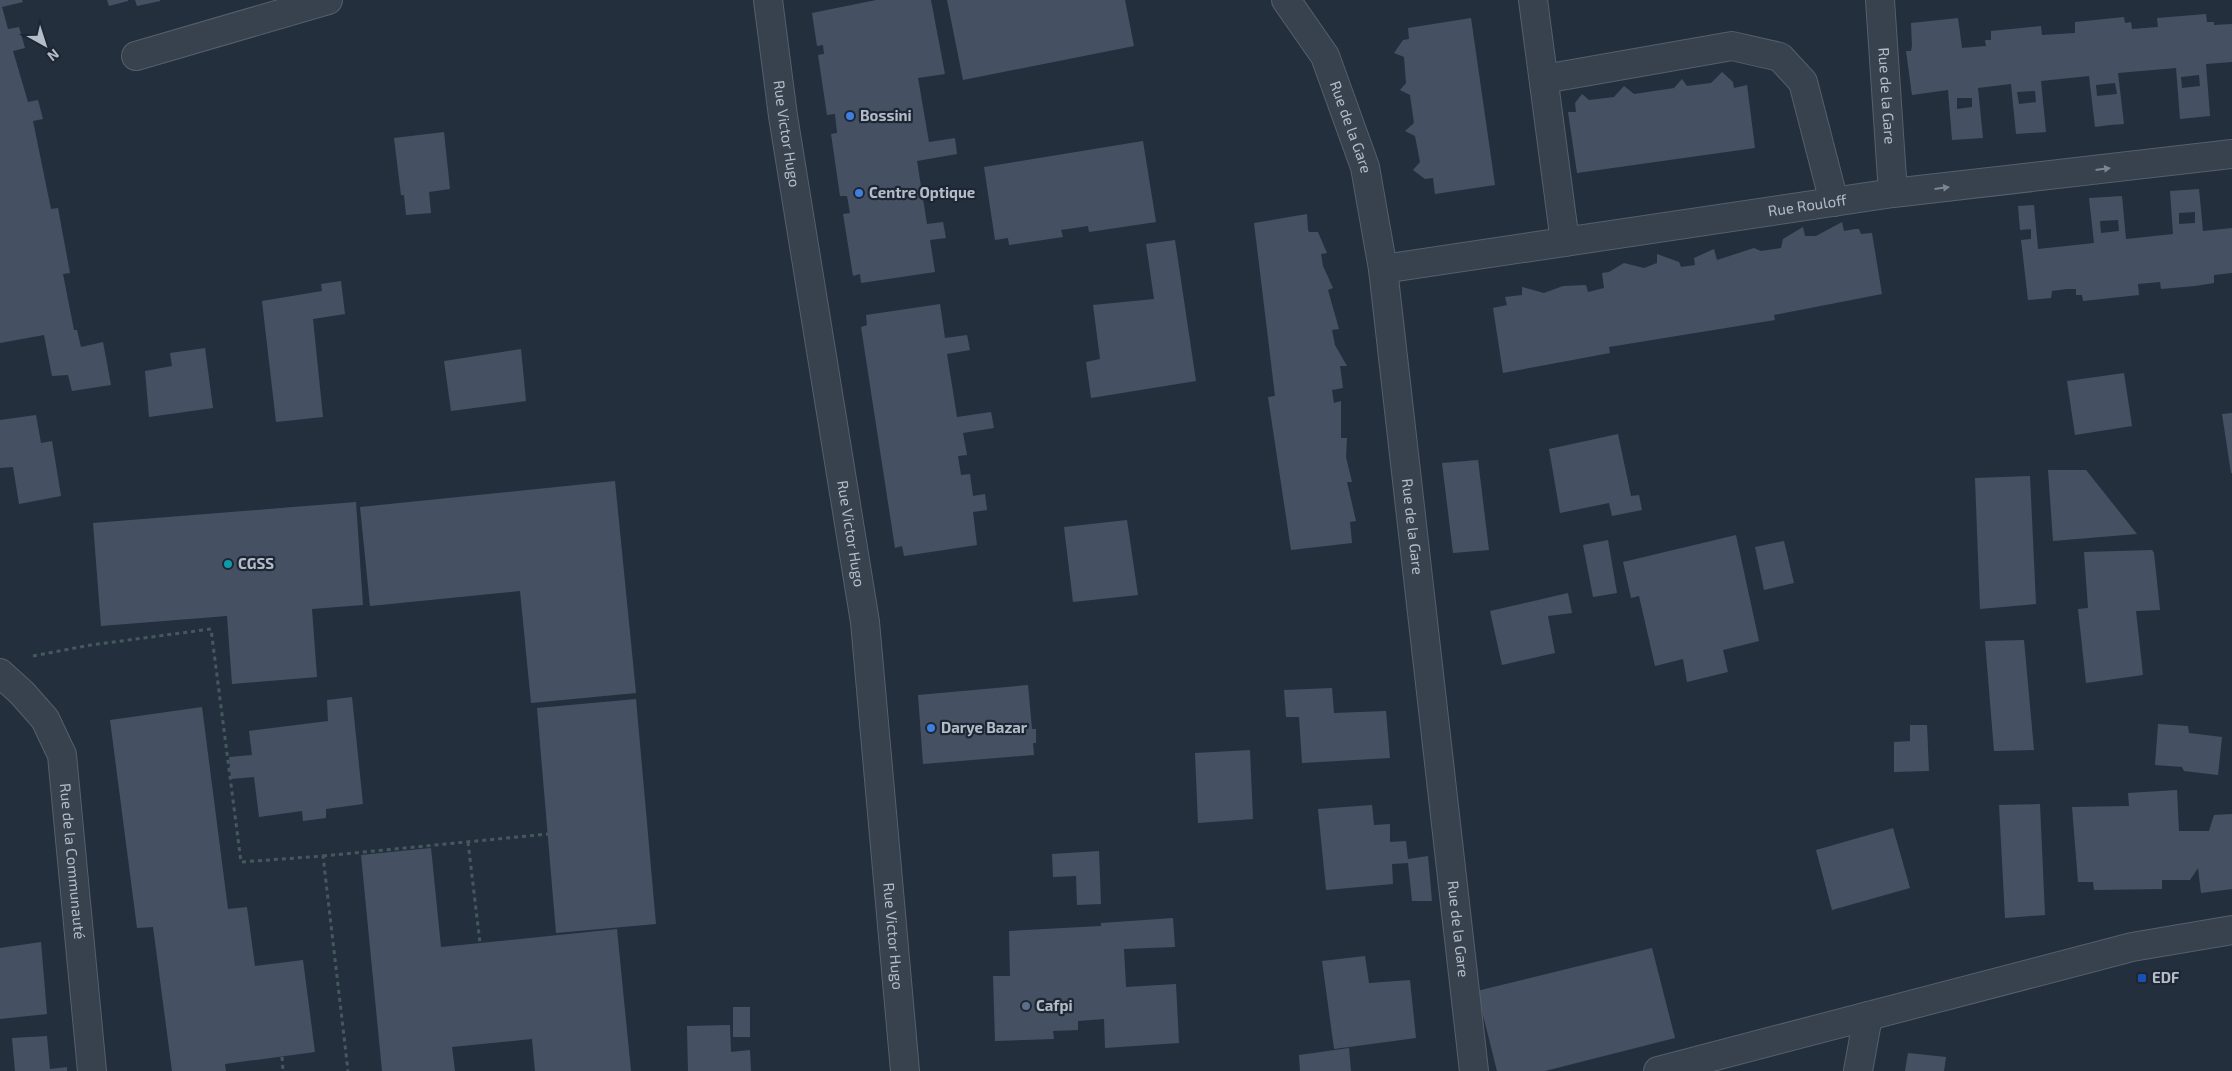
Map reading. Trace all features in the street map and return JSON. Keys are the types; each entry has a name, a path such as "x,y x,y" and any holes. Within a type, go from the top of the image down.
{"street":[{"path":"136,56 328,0"},
{"name":"Rue Victor Hugo","path":"768,0 784,126 866,622 905,1071"},
{"name":"Rue de la Gare","path":"1286,0 1325,56 1365,167 1383,269 1474,1071"},
{"path":"1533,0 1565,242"},
{"name":"Rue de la Gare","path":"1880,0 1893,193"},
{"path":"1544,79 1732,46 1780,57 1803,82 1834,202"},
{"name":"Rue Rouloff","path":"1383,269 1893,193 2232,154"},
{"name":"Rue de la Communauté","path":"0,673 22,693 45,719 62,755 92,1071"},
{"path":"1673,1069 2132,947 2232,930"},
{"path":"1858,1071 1868,1016"}],"path":[{"path":"27,658 91,645 211,629 241,862 548,834"},
{"path":"468,842 480,943"},
{"path":"323,856 348,1071"},
{"path":"282,1057 283,1071"}],"building":[{"path":"0,0 22,0 23,2 2,7 8,29 19,27 25,48 13,51 28,102 38,100 43,119 33,121 51,209 58,208 70,273 63,274 74,330 77,330 81,347 103,342 111,385 72,391 68,375 52,376 44,335 0,343"},
{"path":"107,0 128,0 128,1 109,6"},
{"path":"135,0 160,0 160,1 137,6"},
{"path":"876,0 931,0 945,74 918,78 929,142 955,138 957,154 917,161 927,224 943,222 946,238 930,240 935,272 861,283 860,274 853,276 843,214 850,213 847,196 840,196 831,134 837,133 835,114 827,115 818,55 824,54 823,45 817,46 812,13"},
{"path":"947,0 1125,0 1134,46 963,80"},
{"path":"2206,14 2207,22 2214,22 2214,25 2232,24 2232,62 2206,64 2210,116 2180,119 2176,68 2118,73 2124,124 2095,127 2089,76 2041,81 2046,132 2016,134 2011,84 1978,88 1983,138 1952,140 1948,90 1912,95 1906,51 1911,51 1912,46 1911,23 1958,18 1962,48 1986,46 1985,40 1991,40 1991,31 2041,26 2042,35 2075,33 2075,22 2124,17 2125,23 2131,22 2132,29 2158,27 2157,18","holes":["2199,75 2200,86 2182,88 2181,77","2115,83 2117,94 2097,96 2096,85","2035,91 2036,102 2019,104 2017,92","1957,98 1972,98 1972,107 1957,109"]},
{"path":"1471,18 1495,185 1435,194 1433,178 1425,179 1413,170 1420,162 1415,136 1405,131 1414,123 1410,95 1400,90 1406,83 1404,57 1394,53 1403,40 1409,39 1408,28"},
{"path":"1722,72 1733,82 1734,88 1747,85 1755,148 1577,173 1568,112 1576,112 1575,103 1582,94 1589,100 1614,97 1624,86 1634,94 1674,88 1682,79 1687,86 1711,83"},
{"path":"444,132 450,189 429,192 431,213 406,215 404,195 401,195 394,138"},
{"path":"1143,141 1156,222 1089,232 1088,226 1061,230 1063,237 1009,245 1008,238 995,240 984,167"},
{"path":"2199,189 2203,231 2232,228 2232,273 2214,275 2214,283 2195,286 2161,289 2160,282 2138,284 2139,295 2083,301 2082,295 2076,295 2076,289 2067,289 2052,291 2051,298 2028,300 2021,240 2031,239 2031,229 2020,230 2018,206 2034,205 2038,249 2094,243 2089,198 2122,196 2126,239 2173,234 2170,191","holes":["2195,212 2195,223 2179,224 2179,213","2118,220 2119,231 2101,233 2100,221"]},
{"path":"1307,214 1309,232 1318,232 1327,253 1321,254 1323,266 1333,288 1328,290 1339,329 1332,330 1335,345 1347,366 1340,366 1343,388 1332,390 1334,403 1341,401 1341,438 1347,438 1346,457 1352,482 1347,482 1356,521 1350,522 1352,543 1291,550 1268,397 1275,396 1254,223"},
{"path":"1842,222 1844,231 1859,229 1861,234 1872,233 1882,294 1774,315 1775,320 1609,347 1610,353 1503,373 1493,308 1507,305 1505,297 1522,295 1522,287 1544,293 1563,286 1586,285 1588,292 1604,288 1602,273 1609,272 1624,263 1644,268 1657,263 1657,254 1679,262 1681,267 1695,265 1694,258 1714,249 1717,260 1754,248 1761,251 1781,248 1783,239 1803,227 1805,236 1816,236"},
{"path":"1175,240 1196,381 1091,398 1086,362 1100,359 1093,305 1154,299 1146,244"},
{"path":"341,281 345,314 313,319 323,417 276,422 262,301 322,291 321,284"},
{"path":"940,304 945,338 967,335 970,350 947,354 957,417 991,412 994,428 963,433 967,455 958,456 961,475 970,474 973,496 985,494 987,510 973,512 977,545 904,556 902,546 895,548 861,327 867,325 866,315"},
{"path":"205,348 213,408 149,417 145,371 172,366 170,353"},
{"path":"521,349 526,401 451,411 444,361"},
{"path":"2124,373 2132,426 2075,435 2067,381"},
{"path":"2232,413 2232,473 2231,473 2222,414"},
{"path":"36,415 41,443 52,441 61,496 19,504 13,467 0,468 0,420"},
{"path":"1618,434 1631,496 1639,495 1642,510 1612,516 1609,503 1560,513 1549,449"},
{"path":"1478,460 1489,550 1453,553 1442,463"},
{"path":"2048,470 2086,470 2137,534 2053,541"},
{"path":"2030,476 2036,604 1980,609 1975,478"},
{"path":"615,481 636,693 531,703 520,591 370,606 360,507"},
{"name":"CGSS","path":"356,502 363,605 312,609 317,677 232,684 227,616 101,626 93,523"},
{"path":"1127,520 1138,595 1073,602 1064,527"},
{"path":"1736,535 1759,641 1723,650 1728,672 1687,682 1683,659 1655,666 1639,596 1631,598 1623,562"},
{"path":"1608,540 1617,593 1593,597 1583,545"},
{"path":"1784,541 1794,583 1764,590 1755,547"},
{"path":"2152,550 2154,553 2160,610 2136,611 2143,675 2086,683 2078,609 2088,608 2084,552"},
{"path":"1568,593 1572,613 1548,616 1555,653 1502,665 1490,611"},
{"path":"2024,640 2034,750 1994,751 1985,641"},
{"path":"1028,685 1032,729 1036,729 1036,743 1033,743 1034,755 923,764 918,695"},
{"path":"1332,688 1334,713 1386,711 1390,758 1302,763 1299,717 1286,717 1284,690"},
{"path":"352,697 363,804 326,809 326,818 303,821 302,811 259,817 254,777 231,779 229,757 252,755 249,731 328,721 327,700"},
{"path":"636,699 656,924 556,933 537,708"},
{"path":"202,707 228,909 247,907 255,966 303,960 315,1052 225,1064 226,1071 172,1071 153,927 137,928 110,720"},
{"path":"2158,724 2188,726 2189,733 2222,737 2218,775 2184,771 2182,767 2155,765"},
{"path":"1910,725 1927,725 1929,771 1894,772 1894,742 1910,741"},
{"path":"1250,750 1253,819 1198,823 1195,753"},
{"path":"2177,790 2179,831 2209,831 2214,815 2232,814 2232,889 2201,893 2198,868 2190,880 2162,880 2162,889 2094,890 2093,882 2078,882 2072,807 2129,806 2128,793"},
{"path":"2040,804 2045,915 2005,918 1999,805"},
{"path":"1372,805 1374,825 1390,824 1390,842 1406,841 1408,859 1428,856 1432,901 1412,901 1408,863 1392,864 1393,884 1326,890 1318,809"},
{"path":"1893,828 1910,888 1832,910 1816,850"},
{"path":"431,848 441,947 617,929 631,1071 535,1071 532,1039 452,1047 455,1071 382,1071 361,855"},
{"path":"1099,851 1101,904 1077,905 1076,876 1053,877 1052,854"},
{"path":"1173,918 1175,947 1124,949 1126,987 1176,984 1179,1043 1105,1048 1104,1019 1078,1021 1078,1030 1053,1031 1054,1039 995,1041 993,976 1010,976 1009,931 1101,926 1101,923"},
{"path":"41,942 47,1014 0,1019 0,948"},
{"path":"1652,948 1675,1038 1545,1071 1497,1071 1477,991"},
{"path":"1365,956 1369,983 1410,980 1416,1038 1334,1049 1322,961"},
{"path":"733,1007 750,1007 750,1037 733,1037"},
{"path":"730,1025 731,1052 750,1050 751,1071 688,1071 687,1026"},
{"path":"47,1036 50,1069 67,1067 67,1071 15,1071 12,1038"},
{"path":"1349,1048 1351,1071 1300,1071 1299,1055"},
{"path":"1908,1053 1946,1057 1944,1071 1905,1071"}],"place":[{"name":"Bossini","path":"850,116"},
{"name":"Centre Optique","path":"859,193"},
{"name":"CGSS","path":"228,564"},
{"name":"Darye Bazar","path":"931,728"},
{"name":"EDF","path":"2142,978"},
{"name":"Cafpi","path":"1026,1006"}]}
